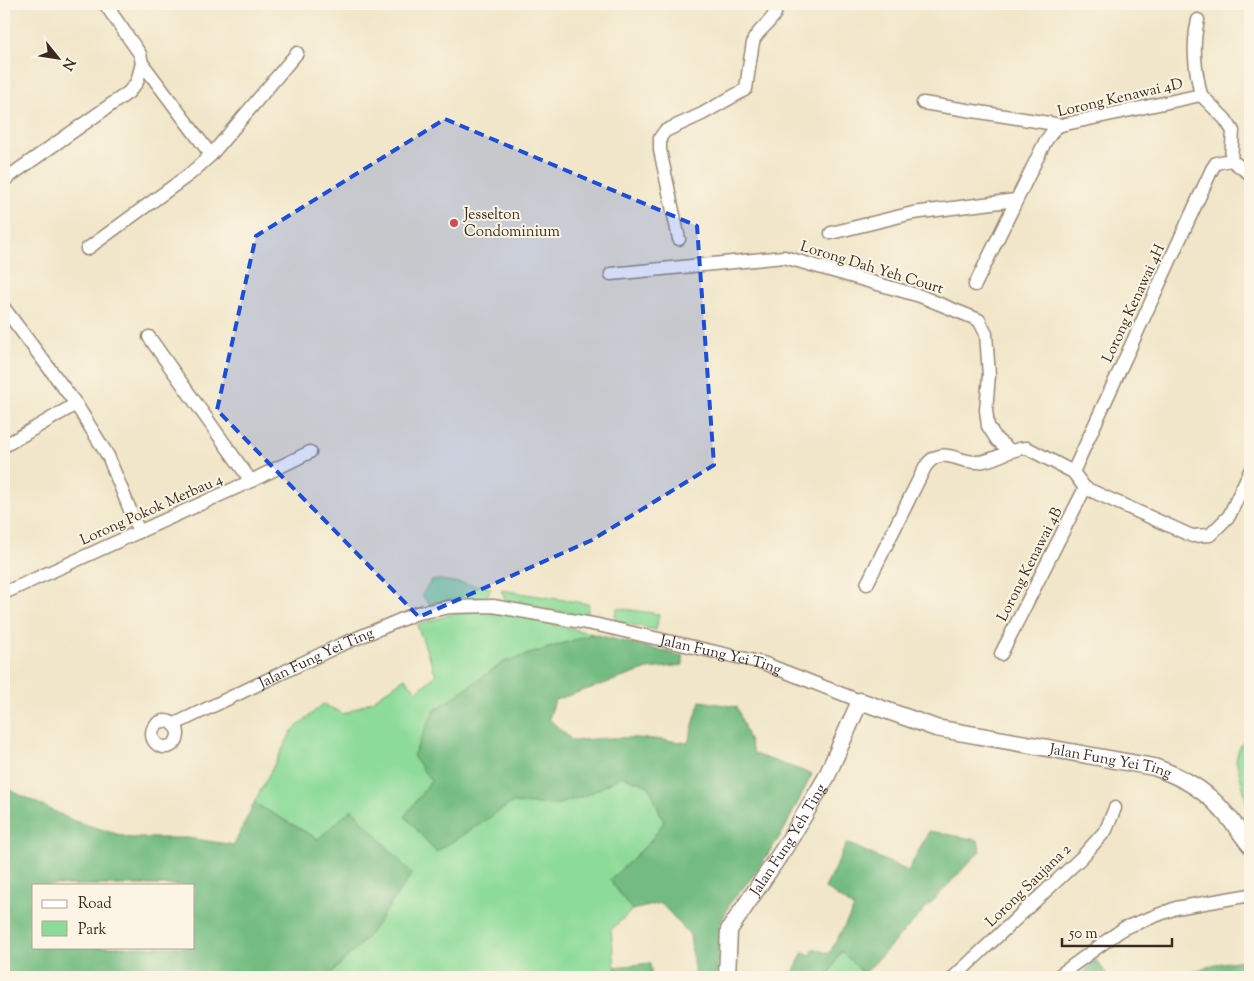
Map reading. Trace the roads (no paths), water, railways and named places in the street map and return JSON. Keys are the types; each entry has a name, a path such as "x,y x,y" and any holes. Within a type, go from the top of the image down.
{"street":[{"path":"105,4 140,54 142,63 211,155"},
{"path":"679,239 660,150 660,138 665,131 674,125 702,114 746,89 753,41 762,26 773,17 776,4"},
{"path":"1198,20 1194,38 1195,61 1201,95"},
{"path":"87,248 190,174 211,155 297,53"},
{"path":"4,180 130,92 138,82 142,63"},
{"name":"Lorong Kenawai 4D","path":"974,285 1049,134 1061,125 1201,95 1225,119 1233,131 1231,160"},
{"path":"923,103 1061,125"},
{"path":"1231,160 1250,174"},
{"name":"Lorong Kenawai 4H","path":"1073,472 1212,169 1216,163 1231,160"},
{"path":"831,233 913,213 1016,200"},
{"name":"Lorong Dah Yeh Court","path":"611,274 784,258 920,296 979,320 986,334 989,375 986,410 988,426 996,440 1011,451"},
{"path":"4,308 76,404 108,456 139,532"},
{"path":"150,336 251,481"},
{"path":"4,446 76,404"},
{"path":"867,584 931,458 940,455 976,462 991,460 1011,451 1027,448 1073,472 1085,488 1192,536 1210,535 1229,516 1250,471"},
{"name":"Lorong Pokok Merbau 4","path":"4,593 251,481 310,452"},
{"name":"Lorong Kenawai 4B","path":"1001,654 1085,488"},
{"name":"Jalan Fung Yei Ting","path":"175,724 417,613 450,608 493,606 598,625 763,663 936,728 1154,767 1174,774 1199,787 1222,808 1250,845"},
{"name":"Jalan Fung Yeh Ting","path":"726,977 729,930 787,844 826,778 860,701"},
{"name":"Lorong Saujana 2","path":"954,977 1082,857 1106,830 1115,808"},
{"path":"1057,977 1124,928 1176,908 1250,895"}],"place":[{"name":"Jesselton Condominium","path":"454,223"}]}
